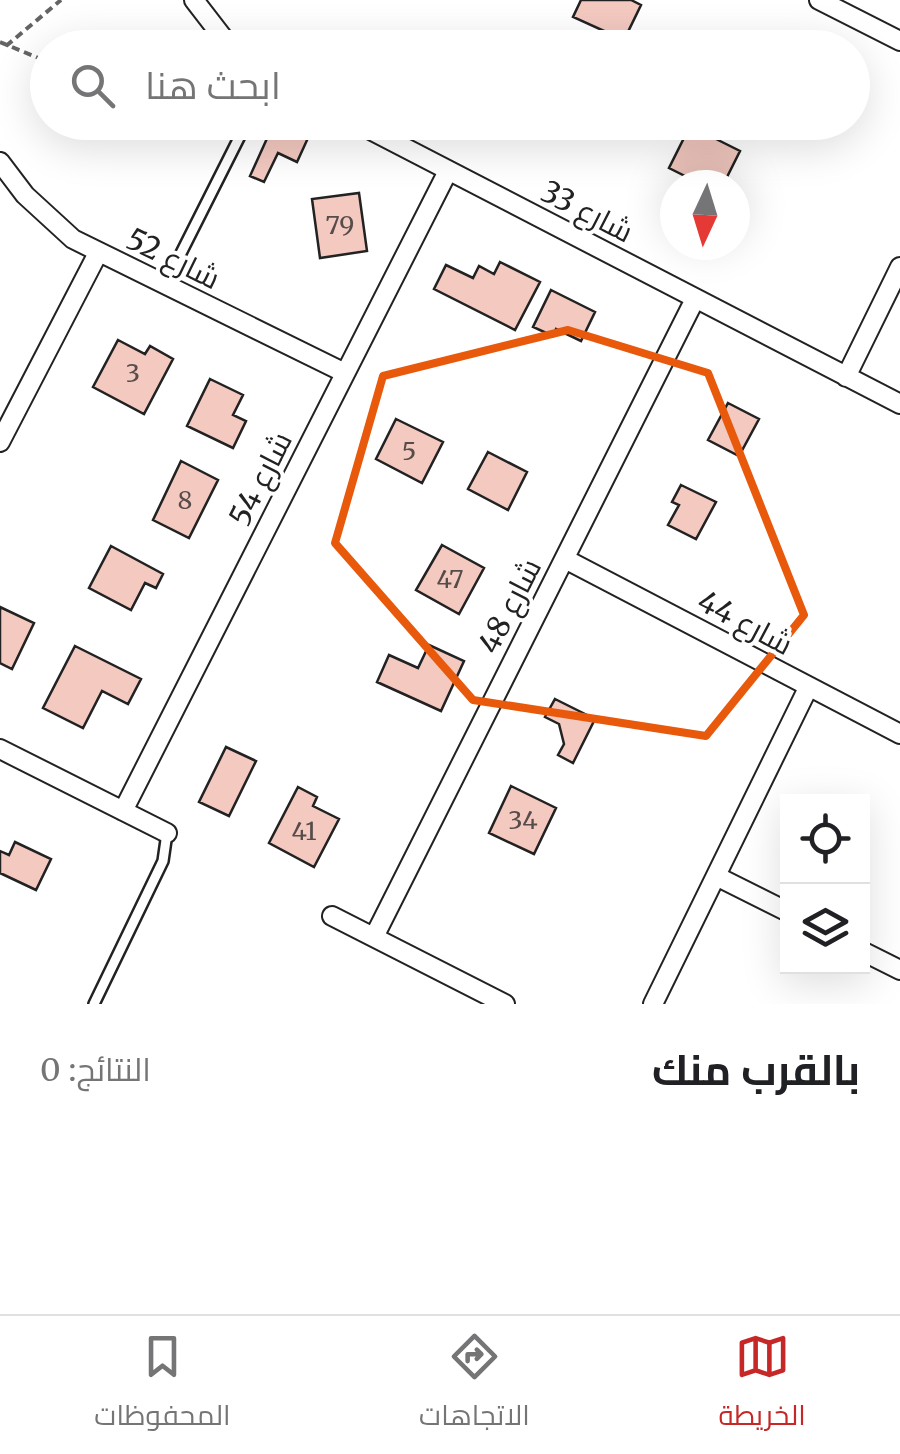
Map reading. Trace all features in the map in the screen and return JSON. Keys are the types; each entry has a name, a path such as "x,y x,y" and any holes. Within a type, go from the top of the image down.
{"street":[{"path":"194,0 217,30"},
{"path":"819,0 900,41"},
{"name":"شارع 33","path":"388,140 900,404"},
{"name":"شارع 52","path":"0,162 40,211 73,239 345,374"},
{"name":"شارع 54","path":"123,811 448,172"},
{"path":"0,442 98,253"},
{"path":"846,377 900,267"},
{"name":"شارع 48","path":"374,937 695,299"},
{"name":"شارع 44","path":"565,559 900,734"},
{"path":"652,1004 808,688"},
{"path":"0,749 167,833"},
{"path":"716,876 780,908"},
{"path":"332,916 505,1004"},
{"path":"870,955 900,970"}],"lane":[{"path":"165,286 238,140"},
{"path":"94,1004 163,860 167,833"}],"path":[{"path":"6,46 61,0"},
{"path":"0,42 30,55"}],"highlighted area":[{"path":"568,330 708,373 804,615 706,736 473,700 335,543 383,376"}],"building":[{"path":"581,0 631,0 641,5 629,30 602,30 573,17"},
{"path":"266,140 307,140 297,162 278,153 264,182 250,176"},
{"path":"683,140 718,140 740,151 730,170 669,168"},
{"path":"359,193 367,251 320,258 312,199"},
{"path":"500,262 540,282 515,330 434,289 446,265 473,278 479,266 494,274"},
{"path":"551,290 595,312 581,341 556,329 553,336 533,327"},
{"path":"118,340 145,354 150,346 173,359 144,414 93,387"},
{"path":"210,379 243,395 233,415 246,421 233,448 187,426"},
{"path":"728,403 759,419 739,456 708,440"},
{"path":"396,419 443,442 422,483 376,459"},
{"path":"488,452 527,472 508,510 468,489"},
{"path":"181,461 218,480 189,538 153,520"},
{"path":"681,485 716,502 696,539 668,525 679,505 672,502"},
{"path":"442,545 484,568 459,614 416,590"},
{"path":"111,546 163,574 156,588 145,583 131,610 89,588"},
{"path":"0,607 34,623 12,669 0,663"},
{"path":"429,645 464,661 441,711 377,682 389,655 418,668"},
{"path":"75,646 141,679 128,704 102,691 83,728 43,708"},
{"path":"555,699 595,719 573,763 558,755 564,744 559,724 545,717"},
{"path":"226,747 256,761 229,816 199,802"},
{"path":"511,786 556,808 534,854 489,833"},
{"path":"298,787 317,797 313,806 339,819 314,867 269,843"},
{"path":"15,842 51,859 36,890 0,873 0,851 9,855"}]}
